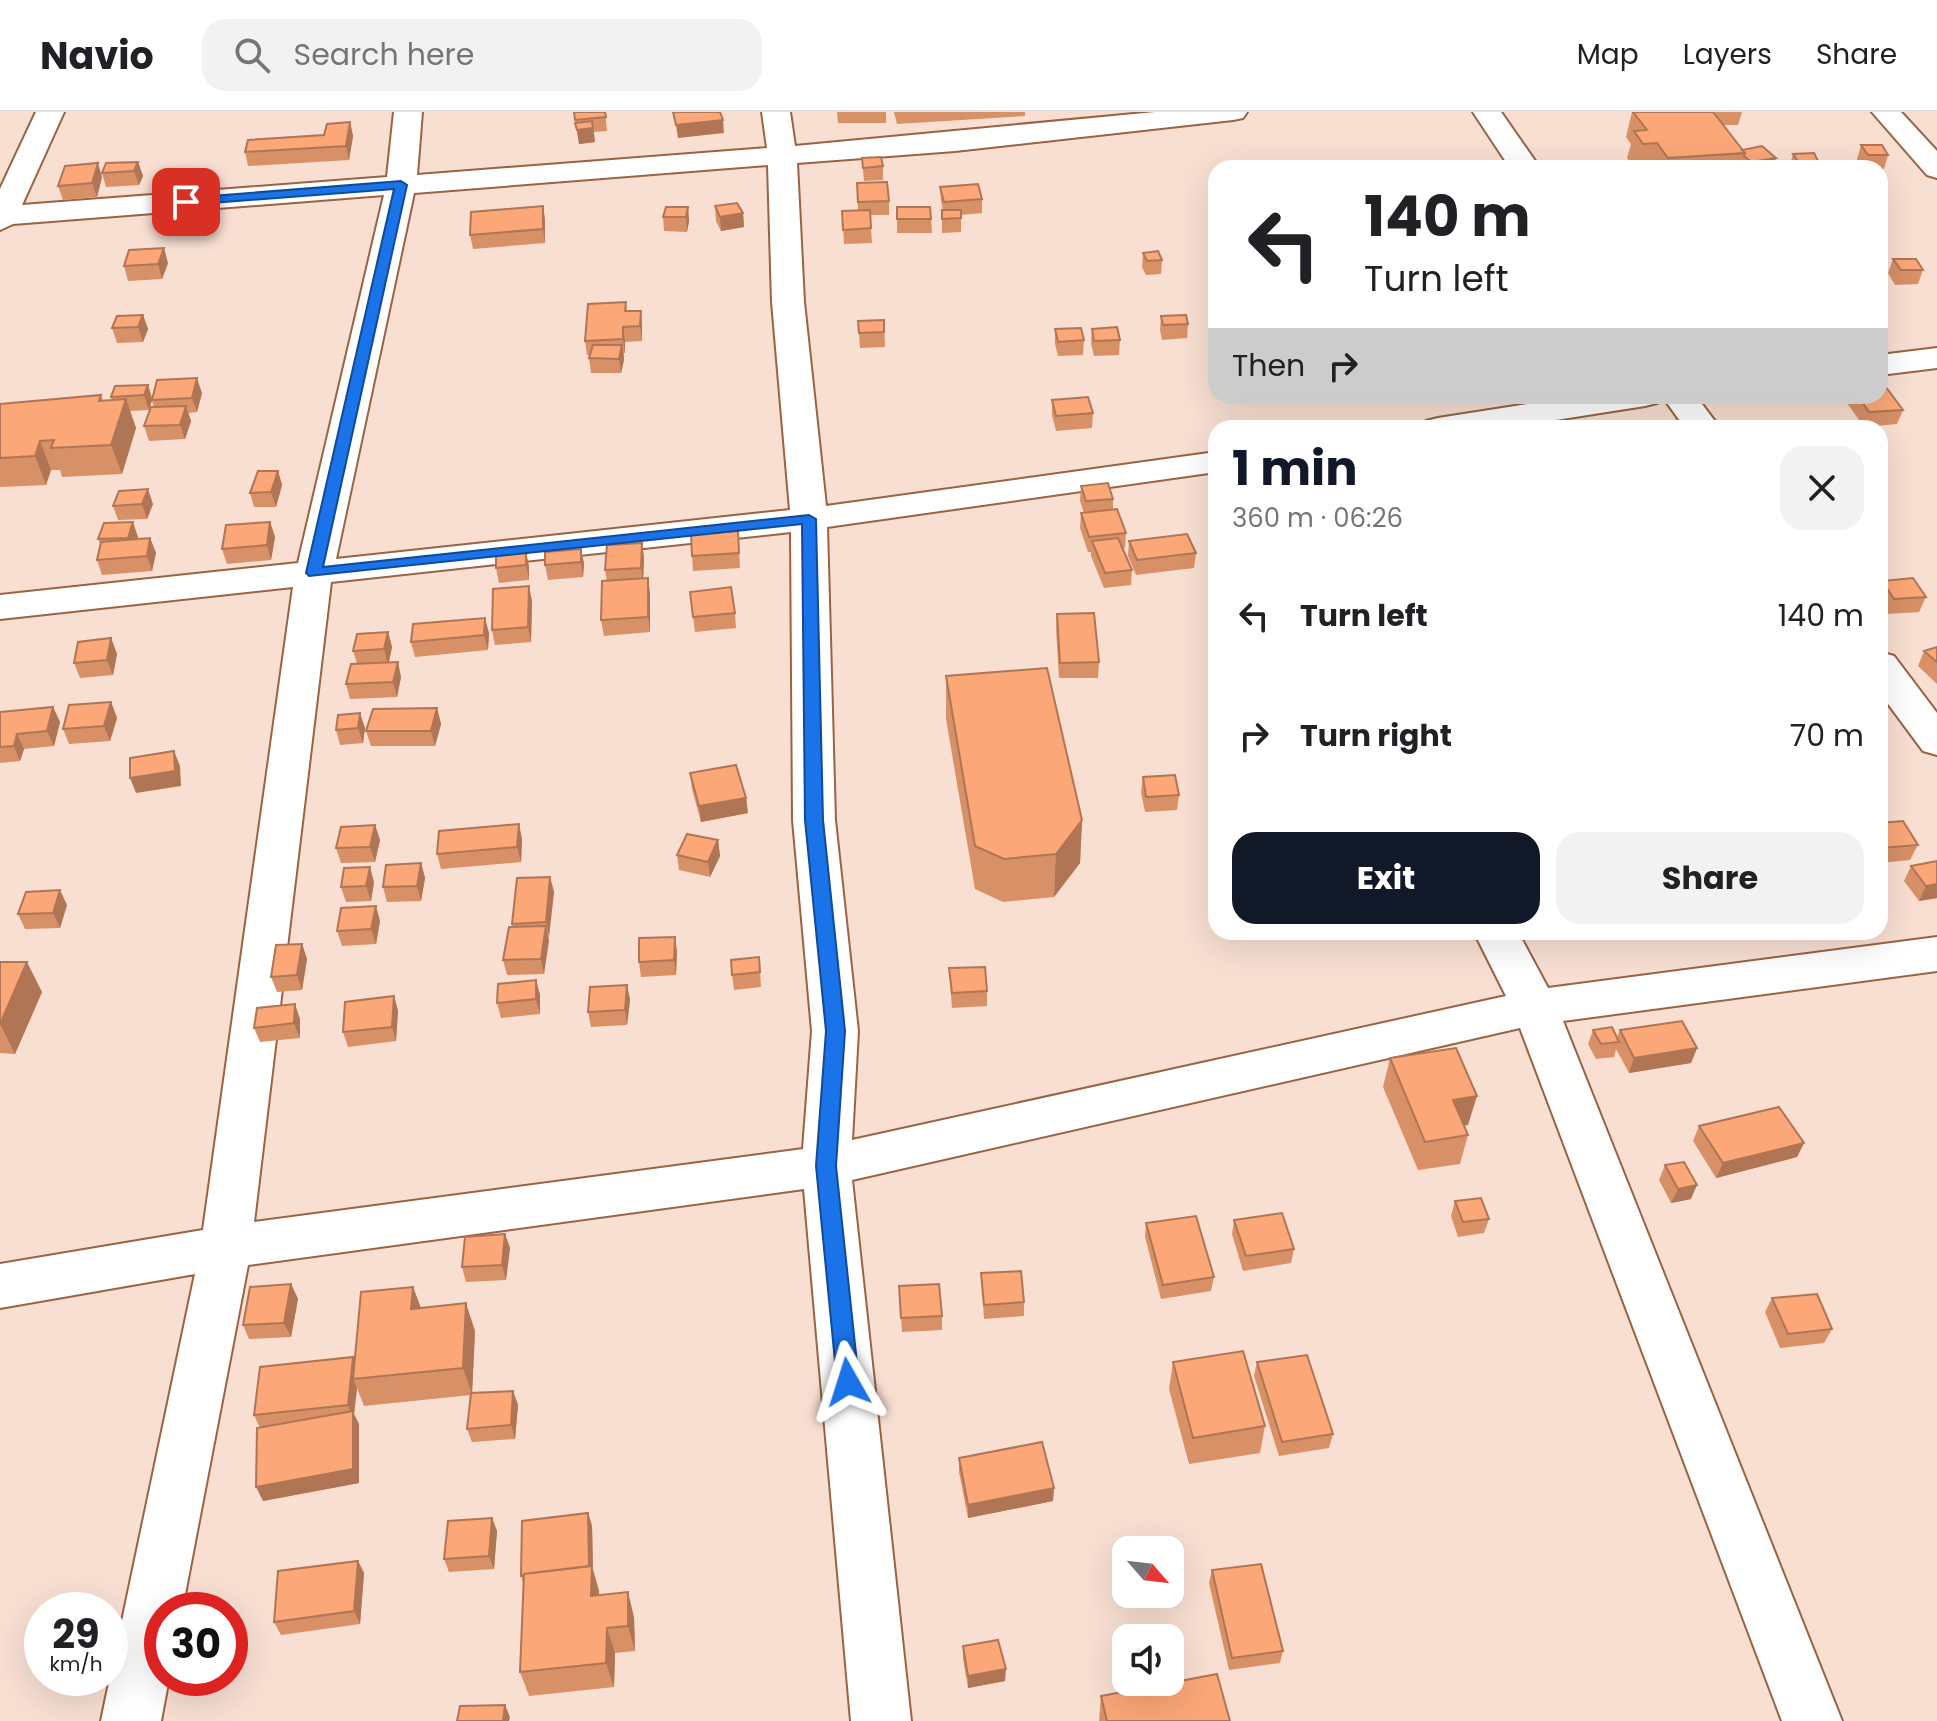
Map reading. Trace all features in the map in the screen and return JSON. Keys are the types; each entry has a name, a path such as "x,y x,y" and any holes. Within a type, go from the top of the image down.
{"street":[{"path":"50,112 1,217 955,142 1233,112"},
{"path":"131,1721 226,1247 314,573 401,185 408,112"},
{"path":"776,112 782,155 788,302 809,519 814,820 835,1031 826,1166 881,1721"},
{"path":"1487,112 1520,160"},
{"path":"1886,112 1937,169"},
{"path":"1888,364 1937,358"},
{"path":"1490,420 1593,404"},
{"path":"0,607 809,519 1208,463"},
{"path":"1888,676 1937,741"},
{"path":"1500,940 1535,1007 1812,1721"},
{"path":"0,1286 226,1247 826,1166 1535,1007 1937,954"}],"building":[{"path":"574,112 605,112 606,117 575,120"},
{"path":"673,112 720,112 723,120 676,125"},
{"path":"1633,112 1713,112 1745,153 1668,158 1657,143 1643,144 1634,131 1647,130"},
{"path":"592,121 593,128 577,130 575,123"},
{"path":"350,122 346,146 245,152 248,140 324,135 327,124"},
{"path":"1861,145 1882,145 1888,155 1868,155"},
{"path":"1762,146 1776,158 1749,160 1742,150"},
{"path":"1814,153 1818,160 1797,160 1793,154"},
{"path":"881,157 883,166 863,168 862,158"},
{"path":"138,162 134,171 102,173 106,163"},
{"path":"98,163 92,183 58,186 65,166"},
{"path":"887,182 889,201 858,202 857,183"},
{"path":"978,184 982,199 944,202 940,187"},
{"path":"737,203 743,213 720,217 715,206"},
{"path":"543,206 543,229 470,235 471,212"},
{"path":"666,207 688,207 686,217 663,217"},
{"path":"897,207 930,207 931,219 897,219"},
{"path":"870,210 871,228 843,230 842,211"},
{"path":"942,210 961,210 961,218 942,219"},
{"path":"164,248 158,264 124,266 129,250"},
{"path":"1158,251 1162,260 1147,261 1143,253"},
{"path":"1893,259 1916,259 1923,270 1901,270"},
{"path":"626,302 625,311 641,311 640,326 623,327 623,339 585,341 588,304"},
{"path":"143,315 138,327 112,328 117,316"},
{"path":"1186,315 1188,324 1163,325 1161,316"},
{"path":"884,320 884,332 859,333 858,321"},
{"path":"1117,327 1120,340 1094,341 1092,329"},
{"path":"1081,328 1084,340 1058,342 1055,329"},
{"path":"593,345 622,345 619,359 589,358"},
{"path":"197,378 192,398 152,400 157,380"},
{"path":"148,385 144,395 111,397 115,386"},
{"path":"1888,390 1903,410 1869,412 1864,404 1888,404"},
{"path":"101,395 99,401 126,399 111,445 51,448 54,440 40,441 35,456 0,458 0,404"},
{"path":"1088,397 1093,413 1056,416 1052,400"},
{"path":"186,406 180,425 144,426 151,407"},
{"path":"258,471 278,471 271,492 250,493"},
{"path":"1108,483 1113,499 1086,501 1081,486"},
{"path":"148,489 142,504 113,506 119,491"},
{"path":"1117,509 1126,533 1089,537 1081,513"},
{"path":"133,522 128,538 98,539 104,523"},
{"path":"270,522 267,545 222,549 226,525"},
{"path":"738,531 739,553 692,556 691,534"},
{"path":"1187,534 1196,553 1137,560 1129,541"},
{"path":"150,538 147,556 97,560 101,542"},
{"path":"1118,538 1132,570 1105,573 1092,541"},
{"path":"642,543 641,568 605,570 607,545"},
{"path":"581,549 581,562 545,565 545,552"},
{"path":"526,552 526,565 496,568 496,555"},
{"path":"648,578 648,617 601,620 602,581"},
{"path":"1913,578 1926,597 1894,599 1888,590 1888,580"},
{"path":"529,586 528,627 492,630 493,589"},
{"path":"731,587 735,613 693,617 690,592"},
{"path":"1094,613 1099,662 1060,663 1057,614"},
{"path":"485,618 484,635 411,642 413,624"},
{"path":"388,632 384,649 353,651 357,634"},
{"path":"111,638 107,660 74,663 78,642"},
{"path":"1937,647 1937,662 1924,651"},
{"path":"398,662 393,682 346,684 351,664"},
{"path":"1047,668 1082,820 1056,854 1004,859 975,846 946,676"},
{"path":"111,702 104,726 63,729 69,705"},
{"path":"53,707 47,731 17,734 14,746 0,747 0,712"},
{"path":"437,708 431,731 366,731 373,709"},
{"path":"360,713 358,728 336,730 338,715"},
{"path":"174,751 175,771 130,778 130,758"},
{"path":"736,765 746,798 699,806 690,773"},
{"path":"1175,775 1179,795 1146,797 1143,777"},
{"path":"1903,821 1918,845 1888,847 1888,822"},
{"path":"519,824 517,847 437,854 439,831"},
{"path":"375,825 370,847 336,848 341,827"},
{"path":"687,834 718,840 708,862 677,855"},
{"path":"1937,861 1937,884 1926,886 1911,866"},
{"path":"421,863 417,886 383,887 386,865"},
{"path":"370,867 366,886 341,887 344,868"},
{"path":"550,877 546,922 512,924 517,878"},
{"path":"60,890 53,913 18,914 26,892"},
{"path":"376,906 371,929 337,931 341,908"},
{"path":"546,926 541,959 503,960 509,927"},
{"path":"675,937 674,960 639,962 639,938"},
{"path":"302,944 297,975 271,977 276,945"},
{"path":"759,957 760,972 732,975 731,960"},
{"path":"0,962 27,962 0,1024"},
{"path":"985,967 987,991 952,993 949,968"},
{"path":"536,980 536,999 497,1003 498,984"},
{"path":"627,985 625,1010 588,1012 590,987"},
{"path":"394,996 392,1027 343,1032 345,1002"},
{"path":"295,1004 294,1023 254,1028 257,1008"},
{"path":"1682,1021 1697,1048 1634,1058 1620,1030"},
{"path":"1612,1027 1619,1042 1601,1044 1593,1030"},
{"path":"1456,1048 1477,1096 1453,1100 1468,1135 1425,1142 1390,1058"},
{"path":"1779,1107 1804,1143 1723,1163 1699,1126"},
{"path":"1684,1162 1697,1185 1678,1189 1665,1165"},
{"path":"1481,1198 1489,1219 1463,1222 1455,1201"},
{"path":"1282,1213 1294,1249 1246,1256 1234,1220"},
{"path":"1196,1216 1214,1277 1163,1285 1146,1223"},
{"path":"505,1234 502,1265 462,1267 465,1237"},
{"path":"1021,1271 1024,1302 984,1305 981,1273"},
{"path":"291,1284 284,1323 243,1325 250,1287"},
{"path":"939,1284 942,1316 901,1318 899,1286"},
{"path":"413,1287 411,1309 466,1303 463,1368 353,1379 361,1292"},
{"path":"1817,1294 1832,1329 1788,1334 1772,1298"},
{"path":"1243,1351 1265,1426 1193,1438 1173,1362"},
{"path":"1307,1355 1333,1434 1282,1442 1257,1362"},
{"path":"353,1357 348,1405 254,1415 260,1367"},
{"path":"513,1391 511,1425 467,1429 471,1393"},
{"path":"353,1411 353,1469 256,1487 257,1428"},
{"path":"1042,1442 1054,1488 968,1505 959,1458"},
{"path":"588,1513 589,1566 521,1576 522,1521"},
{"path":"492,1518 489,1556 444,1559 448,1521"},
{"path":"358,1561 354,1611 274,1622 278,1571"},
{"path":"1261,1564 1283,1651 1232,1658 1212,1570"},
{"path":"592,1566 591,1596 628,1592 628,1626 607,1628 606,1663 520,1672 524,1574"},
{"path":"998,1640 1006,1669 968,1676 963,1646"},
{"path":"1217,1674 1230,1721 1107,1721 1101,1696 1184,1696 1184,1680"},
{"path":"505,1705 503,1721 457,1721 460,1706"}],"route":[{"path":"186,202 401,185 314,573 809,519 814,820 835,1031 826,1166 848,1382"}]}
